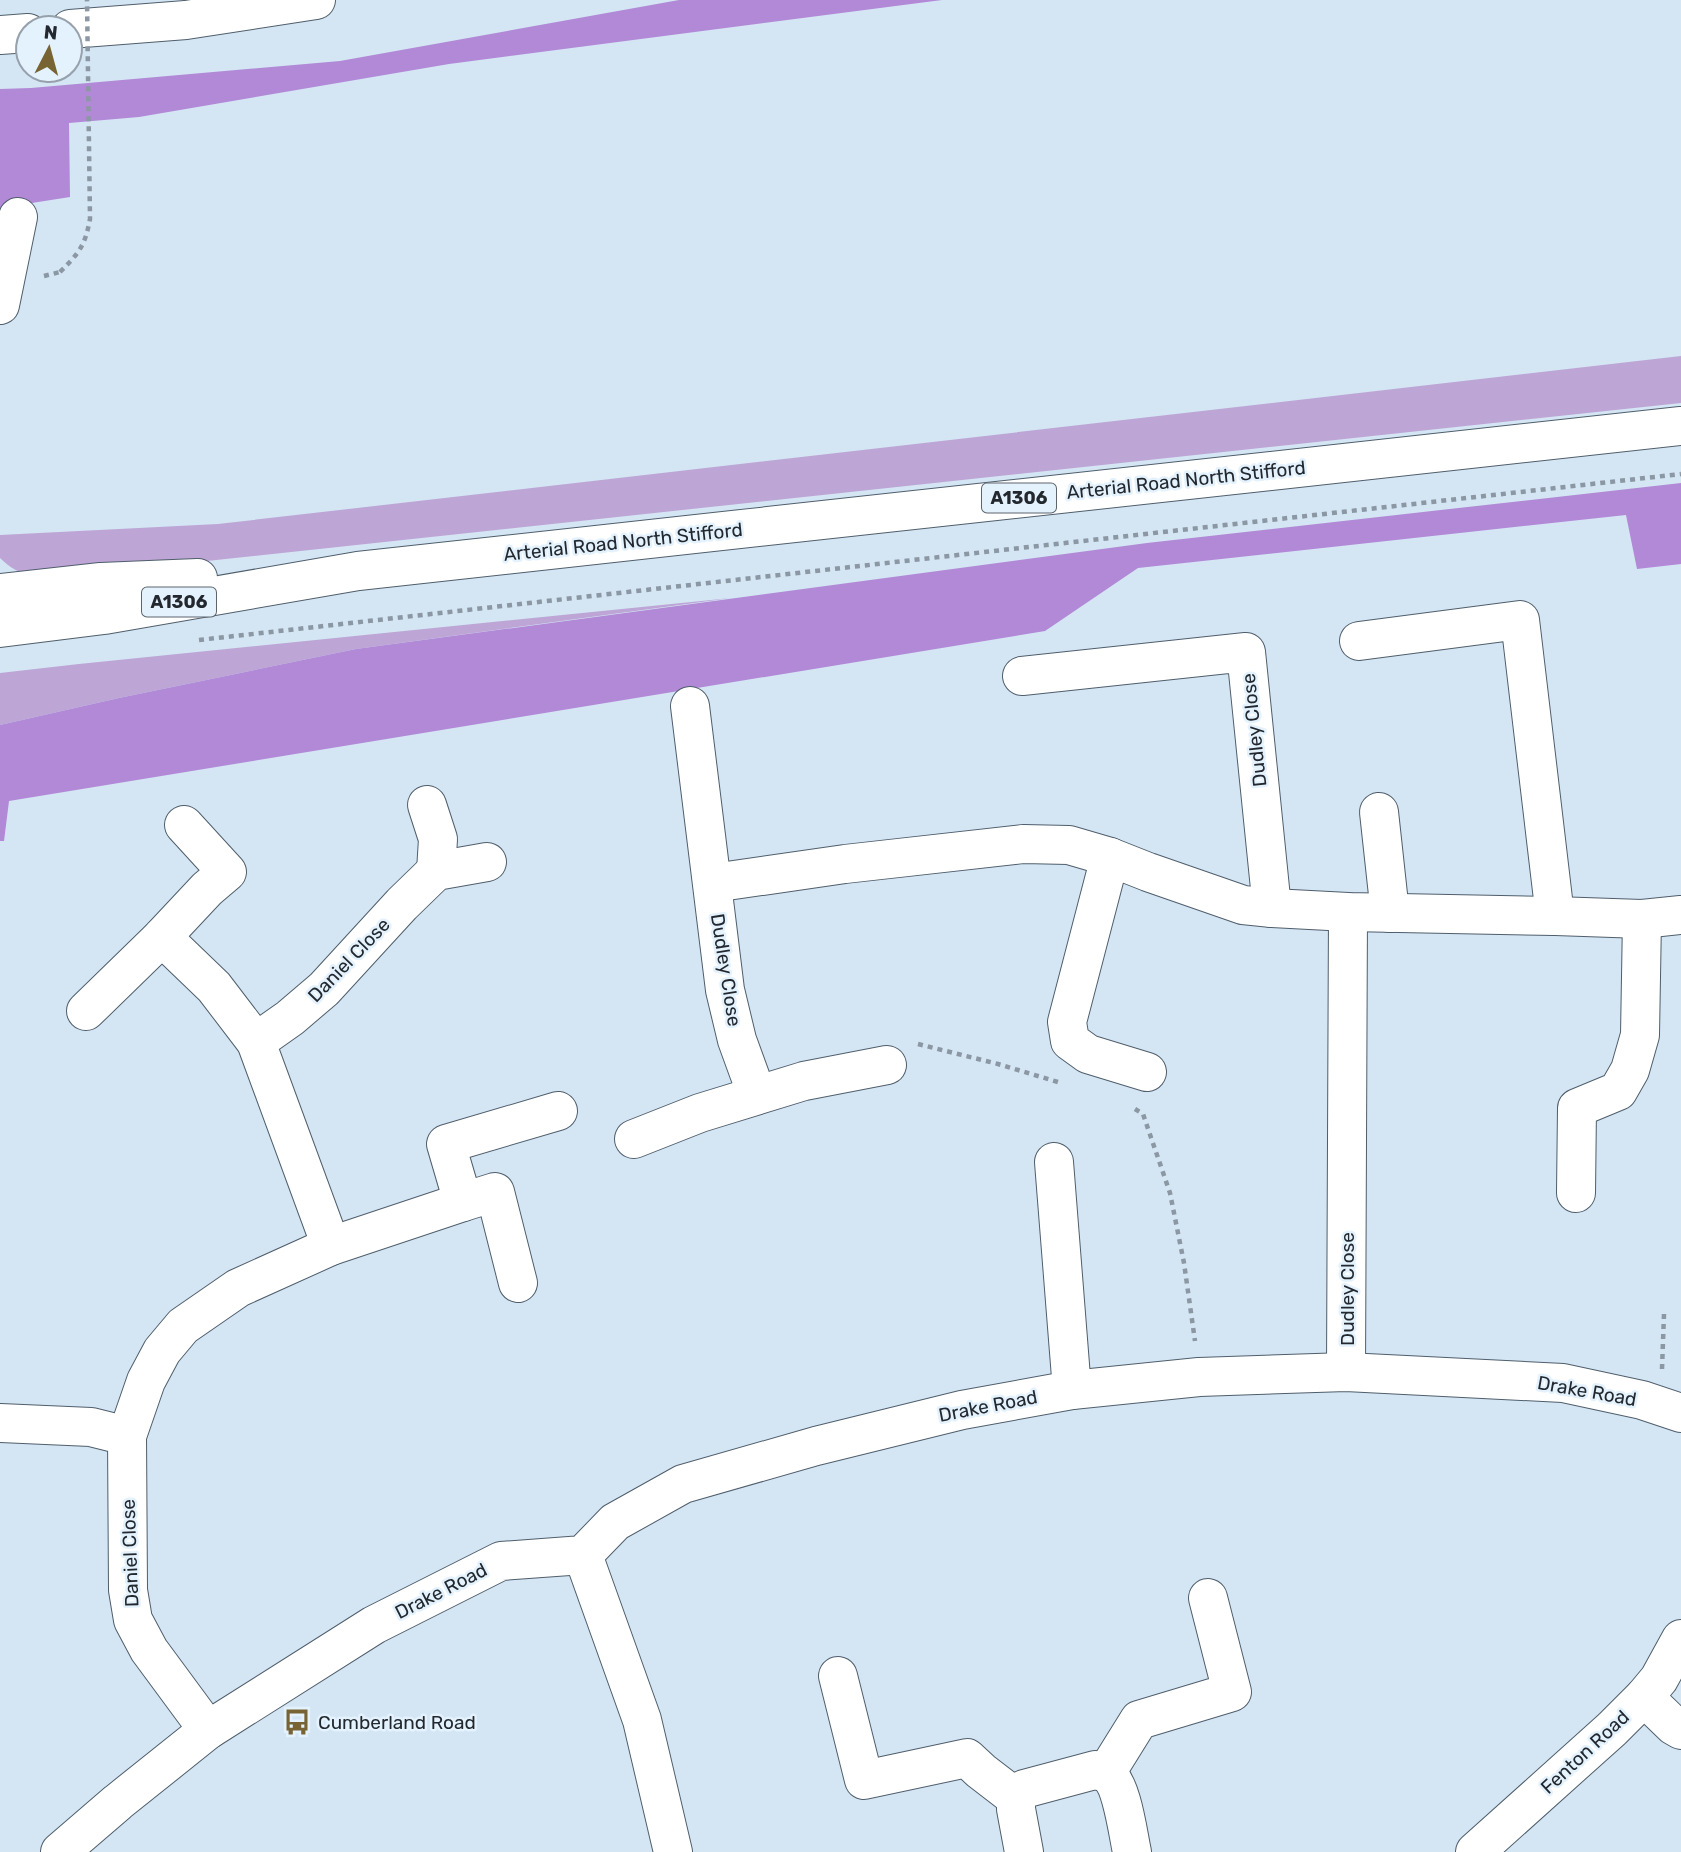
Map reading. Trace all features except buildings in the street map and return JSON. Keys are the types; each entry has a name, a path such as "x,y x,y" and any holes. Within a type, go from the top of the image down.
{"main road":[{"path":"84,28 186,20 316,0"},
{"path":"0,305 18,217"},
{"name":"Arterial Road North Stifford","path":"0,628 104,615 358,571 1681,426"},
{"name":"Arterial Road North Stifford","path":"0,593 101,582 358,571"},
{"path":"1359,641 1520,620 1555,916"},
{"name":"Dudley Close","path":"1022,676 1246,652 1272,908"},
{"name":"Dudley Close","path":"690,706 725,990 737,1040 757,1095"},
{"path":"427,805 438,839 436,871 487,862"},
{"path":"1379,812 1390,913"},
{"path":"86,1011 162,937 206,889 227,872 184,825"},
{"path":"713,883 845,864 1023,844 1069,845 1243,905 1348,912 1642,919 1681,915"},
{"path":"1110,857 1067,1023 1070,1041 1088,1054 1147,1072"},
{"name":"Daniel Close","path":"256,1042 324,989 436,871"},
{"name":"Dudley Close","path":"1346,1371 1348,912"},
{"path":"1576,1193 1577,1108 1618,1091 1630,1070 1640,1035 1642,919"},
{"path":"162,937 214,987 256,1042 331,1246"},
{"path":"634,1139 700,1114 804,1081 887,1065"},
{"path":"463,1202 446,1144 558,1111"},
{"path":"1054,1162 1072,1390"},
{"name":"Daniel Close","path":"208,1730 149,1650 133,1620 128,1590 127,1436 146,1381 162,1351 183,1326 238,1288 331,1246 495,1192 518,1283"},
{"name":"Drake Road","path":"60,1852 208,1730 374,1625 501,1561 583,1555 615,1522 683,1485 816,1446 949,1413 1072,1390 1199,1377 1346,1371 1563,1383 1642,1400 1681,1413"},
{"path":"0,1423 91,1427 127,1436"},
{"path":"583,1555 642,1720 673,1852"},
{"path":"1106,1773 1139,1720 1232,1692 1209,1598"},
{"name":"Fenton Road","path":"1475,1852 1644,1697 1659,1679 1681,1639"},
{"path":"838,1676 864,1780 967,1758 1016,1798"},
{"path":"1644,1697 1681,1731"},
{"path":"1024,1852 1016,1798 1024,1789 1095,1770 1106,1773 1114,1782 1132,1852"}],"path":[{"path":"60,272 82,248 90,219 87,0"},
{"path":"194,641 1681,474"},
{"path":"1662,1370 1664,1314"}],"shaded area":[{"path":"679,0 942,0 449,64 139,117 69,123 70,197 0,208 0,89 340,61"},
{"path":"1681,356 1681,403 57,577 20,572 0,558 0,535 218,524"},
{"path":"1681,483 1681,564 1637,569 1626,515 1138,568 1045,631 9,801 4,841 0,841 0,725 119,698 356,649 1147,543"},
{"path":"731,598 356,649 0,725 0,673"}],"place":[{"name":"Cumberland Road","path":"297,1722"}]}
